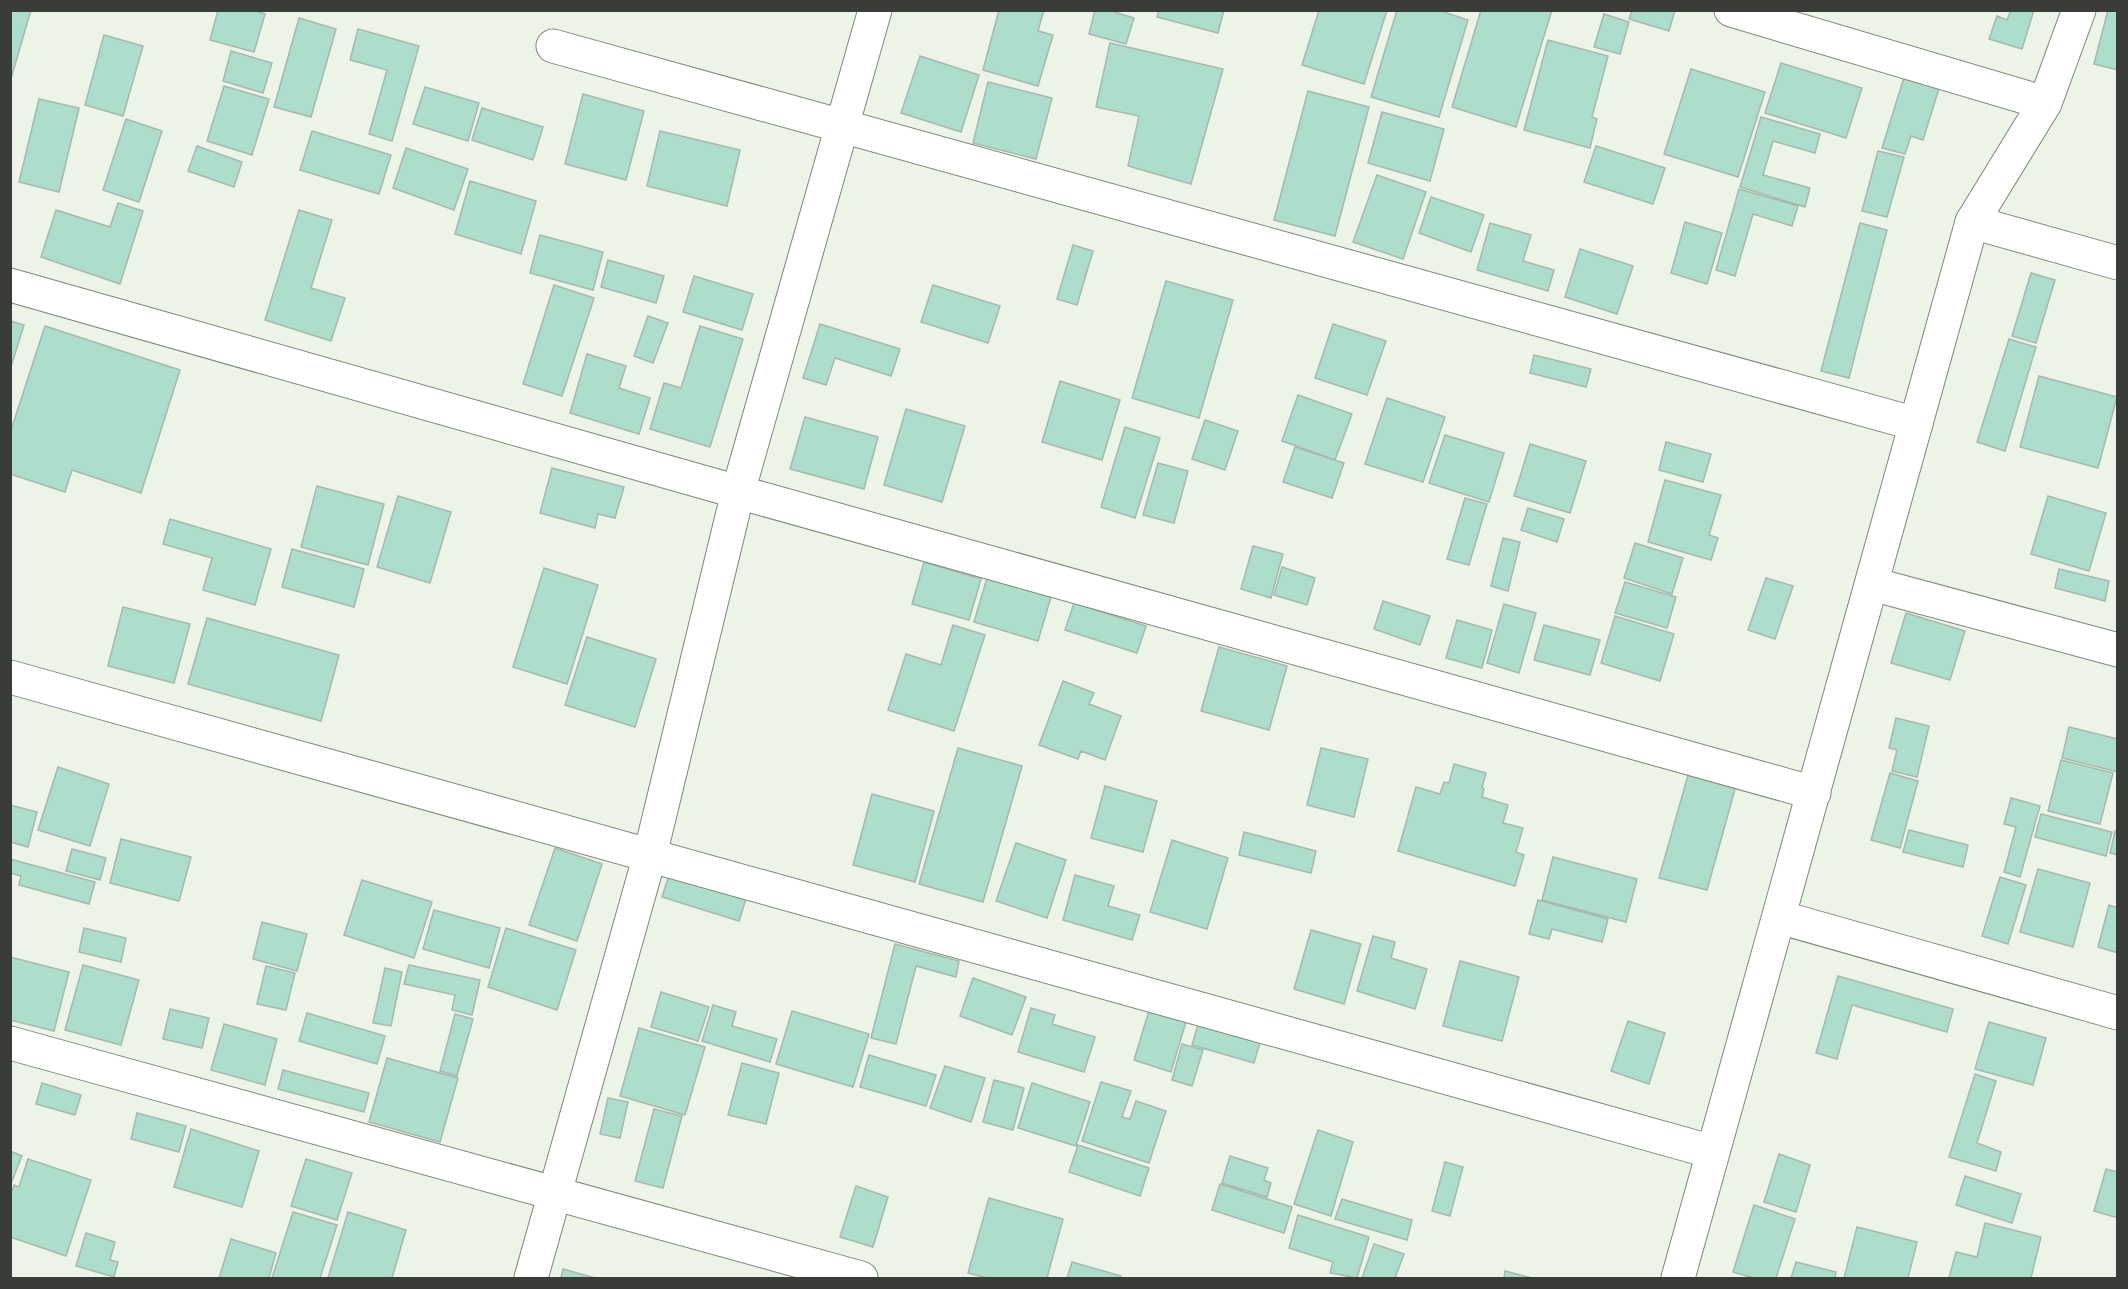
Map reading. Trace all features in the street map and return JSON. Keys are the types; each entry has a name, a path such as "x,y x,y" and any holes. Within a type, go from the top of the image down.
{"street":[{"path":"531,1278 650,855 738,492 875,10"},
{"path":"1731,10 2045,103"},
{"path":"1681,1278 1713,1152 1972,222 2045,103 2079,10"},
{"path":"553,46 1916,424"},
{"path":"1972,222 2118,263"},
{"path":"10,285 738,492 1814,793"},
{"path":"1872,584 2118,650"},
{"path":"10,677 1713,1152"},
{"path":"1779,917 2118,1013"},
{"path":"10,1043 861,1278"}],"building":[{"path":"10,10 31,10 10,82"},
{"path":"218,10 252,10 265,14 254,52 210,40"},
{"path":"999,10 1044,10 1038,31 1053,35 1038,86 983,70"},
{"path":"1095,10 1108,10 1134,18 1126,44 1089,34"},
{"path":"1159,10 1224,10 1218,33 1157,17"},
{"path":"1319,10 1387,10 1364,84 1302,65"},
{"path":"1397,10 1438,10 1468,20 1439,117 1371,97"},
{"path":"1481,10 1552,10 1516,127 1452,107"},
{"path":"1632,10 1675,10 1669,31 1629,19"},
{"path":"2011,10 2034,10 2022,49 1989,39 1997,16 2007,20"},
{"path":"2108,10 2118,10 2118,70 2094,64"},
{"path":"1604,14 1629,22 1620,54 1594,47"},
{"path":"299,18 336,29 311,117 274,107"},
{"path":"358,29 419,46 392,141 369,134 387,70 350,60"},
{"path":"104,35 143,46 123,116 85,105"},
{"path":"1548,40 1608,56 1592,117 1597,119 1590,148 1524,130"},
{"path":"1110,43 1223,69 1191,184 1128,166 1139,116 1096,107"},
{"path":"231,51 272,63 263,93 223,81"},
{"path":"920,56 979,75 961,132 901,113"},
{"path":"1781,63 1862,88 1846,138 1765,113"},
{"path":"1691,69 1765,92 1738,177 1664,154"},
{"path":"1906,71 1941,82 1923,140 1911,136 1905,154 1882,148"},
{"path":"988,82 1052,98 1036,159 973,143"},
{"path":"224,86 269,99 252,155 207,141"},
{"path":"425,87 479,103 468,141 413,124"},
{"path":"1308,91 1369,107 1335,236 1274,220"},
{"path":"583,94 644,111 626,180 565,164"},
{"path":"39,99 79,108 59,192 19,182"},
{"path":"482,108 543,127 533,160 472,140"},
{"path":"1382,112 1444,129 1430,181 1368,163"},
{"path":"1761,117 1820,134 1815,153 1773,141 1763,175 1810,188 1805,207 1740,187"},
{"path":"126,119 162,131 139,202 103,190"},
{"path":"312,131 391,155 379,194 300,170"},
{"path":"660,131 740,150 727,206 647,186"},
{"path":"197,146 242,162 234,187 188,171"},
{"path":"1596,146 1665,168 1653,204 1584,182"},
{"path":"406,148 468,169 454,210 393,188"},
{"path":"1878,151 1904,157 1887,217 1862,211"},
{"path":"1377,175 1426,192 1403,259 1353,242"},
{"path":"470,181 536,201 521,254 455,234"},
{"path":"1739,189 1798,206 1792,226 1753,214 1735,276 1716,270"},
{"path":"1431,197 1484,215 1471,252 1419,233"},
{"path":"118,203 143,211 120,284 41,257 56,210 110,227"},
{"path":"299,210 332,220 311,288 345,298 331,341 265,320"},
{"path":"1685,222 1722,233 1707,284 1671,273"},
{"path":"1490,223 1531,235 1523,261 1554,270 1548,291 1477,270"},
{"path":"1860,223 1887,230 1849,378 1821,371"},
{"path":"540,235 603,252 593,290 530,273"},
{"path":"1073,245 1093,251 1077,305 1057,299"},
{"path":"1580,249 1633,266 1617,314 1565,297"},
{"path":"608,260 664,276 656,303 601,287"},
{"path":"2031,273 2055,280 2036,343 2012,336"},
{"path":"694,276 753,294 742,330 683,312"},
{"path":"1166,281 1233,300 1199,418 1132,398"},
{"path":"554,285 594,298 562,396 523,384"},
{"path":"933,285 1000,306 988,343 921,322"},
{"path":"648,316 668,323 653,363 634,356"},
{"path":"10,321 24,325 10,370"},
{"path":"820,324 900,349 891,376 835,358 826,385 803,378"},
{"path":"1333,324 1386,341 1367,395 1315,378"},
{"path":"45,326 180,370 141,493 72,470 65,492 10,474 10,433"},
{"path":"700,326 743,339 710,447 650,429 664,383 681,388"},
{"path":"2009,339 2036,347 2005,451 1977,442"},
{"path":"587,354 626,366 619,388 650,398 639,434 570,413"},
{"path":"1534,355 1591,369 1586,387 1530,373"},
{"path":"2039,376 2117,397 2098,468 2020,447"},
{"path":"1060,381 1120,400 1102,460 1042,442"},
{"path":"1298,395 1352,414 1335,460 1282,441"},
{"path":"1387,398 1445,417 1423,482 1365,464"},
{"path":"906,409 965,426 942,502 884,485"},
{"path":"805,417 878,437 864,489 790,469"},
{"path":"1205,420 1238,431 1225,470 1192,459"},
{"path":"1125,427 1160,438 1135,518 1101,507"},
{"path":"1445,435 1504,453 1489,502 1429,483"},
{"path":"1666,442 1711,454 1703,482 1659,470"},
{"path":"1530,444 1586,461 1570,513 1514,496"},
{"path":"1295,447 1344,463 1332,498 1283,482"},
{"path":"1158,463 1188,471 1174,523 1143,515"},
{"path":"552,468 624,487 615,518 598,514 595,528 540,513"},
{"path":"1665,480 1721,495 1709,535 1718,538 1711,560 1648,542"},
{"path":"317,486 384,504 368,565 301,547"},
{"path":"398,496 451,512 430,583 377,567"},
{"path":"2048,496 2106,513 2089,571 2031,554"},
{"path":"1465,498 1487,504 1469,565 1447,559"},
{"path":"1528,508 1564,519 1557,542 1521,530"},
{"path":"170,519 271,549 255,605 203,590 212,558 163,544"},
{"path":"1503,538 1520,542 1508,591 1491,586"},
{"path":"1635,543 1683,558 1672,594 1624,578"},
{"path":"1253,546 1283,554 1271,598 1241,589"},
{"path":"292,549 364,569 354,607 282,587"},
{"path":"924,562 981,579 969,620 912,604"},
{"path":"1282,567 1315,578 1307,605 1274,595"},
{"path":"544,568 598,585 567,684 513,667"},
{"path":"2059,569 2109,581 2105,601 2055,588"},
{"path":"987,578 1051,597 1038,641 974,622"},
{"path":"1766,578 1793,586 1775,639 1748,630"},
{"path":"1625,582 1676,597 1667,628 1615,613"},
{"path":"1383,601 1430,616 1420,645 1374,629"},
{"path":"1074,603 1146,626 1137,653 1065,630"},
{"path":"1504,604 1536,613 1519,673 1487,663"},
{"path":"123,607 190,624 174,683 108,666"},
{"path":"1906,613 1965,631 1950,680 1891,663"},
{"path":"1615,616 1674,634 1660,681 1601,663"},
{"path":"207,618 339,655 321,721 188,684"},
{"path":"1457,620 1492,630 1482,668 1446,658"},
{"path":"953,625 985,635 954,731 888,710 906,654 941,665"},
{"path":"1544,625 1600,640 1590,675 1534,660"},
{"path":"587,637 656,659 635,727 565,705"},
{"path":"1219,647 1287,666 1269,730 1201,711"},
{"path":"1063,681 1094,693 1089,704 1121,716 1105,760 1081,751 1078,759 1039,745"},
{"path":"1896,718 1929,726 1917,777 1892,771 1897,750 1889,748"},
{"path":"2069,727 2118,739 2118,772 2062,758"},
{"path":"958,748 1022,766 983,902 919,884"},
{"path":"1321,748 1368,759 1354,817 1307,805"},
{"path":"2061,760 2113,773 2100,824 2048,811"},
{"path":"1454,764 1486,773 1482,797 1508,805 1503,823 1523,828 1516,852 1524,855 1515,886 1398,851 1416,787 1440,794 1444,782 1449,783"},
{"path":"58,767 109,784 90,846 38,830"},
{"path":"1690,768 1737,782 1707,890 1659,878"},
{"path":"1890,773 1918,781 1900,848 1871,840"},
{"path":"1105,786 1157,801 1143,852 1091,838"},
{"path":"872,794 934,811 915,882 853,865"},
{"path":"2011,798 2040,806 2020,877 2004,872 2016,827 2004,824"},
{"path":"10,805 37,812 28,847 10,842"},
{"path":"2041,814 2112,832 2106,856 2035,837"},
{"path":"1909,830 1968,845 1963,867 1903,852"},
{"path":"2115,831 2118,832 2118,855 2110,853"},
{"path":"1244,832 1316,851 1311,873 1239,855"},
{"path":"121,839 191,857 179,901 110,883"},
{"path":"1172,840 1228,858 1207,929 1150,912"},
{"path":"1016,843 1066,860 1047,918 996,901"},
{"path":"555,848 602,864 577,941 529,925"},
{"path":"72,849 106,858 100,880 66,871"},
{"path":"1553,857 1637,879 1626,922 1542,900"},
{"path":"10,859 95,882 89,904 19,885 21,876 10,873"},
{"path":"2038,869 2090,883 2073,947 2020,932"},
{"path":"669,875 746,899 739,921 662,897"},
{"path":"1075,875 1114,886 1108,906 1140,915 1132,940 1063,920"},
{"path":"2000,877 2026,885 2008,944 1982,936"},
{"path":"362,880 432,902 414,958 344,935"},
{"path":"1538,900 1608,919 1602,942 1552,929 1549,939 1529,934"},
{"path":"2109,905 2118,908 2118,953 2098,947"},
{"path":"434,910 500,928 489,968 423,949"},
{"path":"262,922 307,934 297,971 253,959"},
{"path":"84,928 126,938 121,962 79,952"},
{"path":"506,928 576,950 557,1010 488,987"},
{"path":"1311,930 1361,944 1344,1004 1294,989"},
{"path":"1373,936 1395,942 1391,958 1427,969 1415,1009 1357,991"},
{"path":"895,944 959,961 956,977 916,966 896,1044 871,1038"},
{"path":"10,957 69,972 54,1031 10,1020"},
{"path":"1460,961 1519,977 1502,1041 1443,1026"},
{"path":"83,965 139,980 121,1045 65,1030"},
{"path":"409,965 480,980 472,1015 452,1010 455,995 404,984"},
{"path":"266,966 295,973 286,1010 257,1004"},
{"path":"385,968 402,972 391,1026 373,1023"},
{"path":"1838,976 1953,1009 1947,1032 1852,1005 1837,1059 1816,1053"},
{"path":"973,978 1026,997 1012,1035 960,1016"},
{"path":"661,992 709,1007 698,1041 651,1027"},
{"path":"1151,1004 1188,1015 1171,1072 1134,1060"},
{"path":"713,1005 736,1012 732,1026 777,1039 770,1062 702,1041"},
{"path":"1031,1008 1055,1015 1052,1024 1095,1037 1084,1072 1018,1052"},
{"path":"170,1009 209,1018 202,1048 163,1039"},
{"path":"792,1011 869,1034 853,1087 776,1064"},
{"path":"307,1013 385,1036 377,1064 299,1041"},
{"path":"455,1014 473,1019 457,1076 440,1071"},
{"path":"1199,1021 1261,1039 1254,1063 1192,1045"},
{"path":"1628,1021 1665,1033 1649,1084 1611,1071"},
{"path":"1989,1022 2046,1038 2033,1085 1975,1069"},
{"path":"224,1024 277,1039 265,1085 211,1070"},
{"path":"639,1028 705,1047 685,1115 620,1096"},
{"path":"1182,1044 1203,1050 1192,1086 1172,1080"},
{"path":"869,1055 936,1075 926,1106 860,1087"},
{"path":"387,1058 458,1078 440,1142 369,1122"},
{"path":"742,1063 779,1073 766,1124 728,1115"},
{"path":"945,1066 985,1078 971,1122 930,1108"},
{"path":"283,1070 369,1093 364,1112 278,1089"},
{"path":"1975,1074 1996,1081 1977,1143 2001,1152 1996,1171 1949,1157"},
{"path":"994,1080 1024,1088 1013,1130 983,1122"},
{"path":"1101,1082 1131,1091 1122,1117 1130,1119 1136,1101 1166,1111 1149,1163 1082,1141"},
{"path":"42,1083 81,1095 75,1115 36,1104"},
{"path":"1032,1083 1090,1102 1076,1146 1018,1128"},
{"path":"608,1098 628,1102 620,1138 600,1134"},
{"path":"654,1109 682,1116 663,1188 635,1181"},
{"path":"137,1113 186,1126 179,1152 131,1139"},
{"path":"191,1129 259,1151 242,1207 174,1187"},
{"path":"1318,1130 1353,1142 1331,1216 1294,1204"},
{"path":"1078,1145 1149,1168 1140,1196 1069,1172"},
{"path":"10,1151 22,1156 10,1186"},
{"path":"1779,1154 1810,1165 1796,1212 1764,1202"},
{"path":"1230,1156 1268,1168 1264,1180 1271,1183 1267,1197 1222,1183"},
{"path":"28,1159 91,1180 66,1256 10,1237 10,1197 14,1185 19,1187"},
{"path":"306,1159 352,1173 337,1220 291,1206"},
{"path":"1445,1162 1463,1167 1450,1216 1432,1211"},
{"path":"2106,1169 2118,1172 2118,1218 2094,1211"},
{"path":"1965,1176 2021,1194 2012,1223 1956,1205"},
{"path":"1220,1184 1292,1207 1284,1233 1212,1210"},
{"path":"856,1186 888,1197 873,1247 840,1237"},
{"path":"989,1198 1063,1219 1047,1278 987,1278 968,1273"},
{"path":"1342,1199 1412,1220 1407,1240 1335,1219"},
{"path":"1754,1205 1795,1219 1776,1278 1754,1278 1733,1272"},
{"path":"293,1212 337,1225 320,1278 272,1278"},
{"path":"348,1212 406,1230 392,1278 328,1278"},
{"path":"1298,1215 1369,1237 1357,1278 1330,1273 1333,1262 1289,1248"},
{"path":"1985,1223 2041,1237 2031,1278 1949,1278 1956,1252 1977,1257"},
{"path":"1857,1227 1917,1242 1908,1278 1844,1278"},
{"path":"86,1233 115,1242 110,1260 118,1262 114,1277 76,1266"},
{"path":"231,1239 276,1253 269,1278 219,1278"},
{"path":"1374,1244 1404,1254 1395,1278 1362,1278"},
{"path":"1072,1262 1121,1276 1120,1278 1067,1278"},
{"path":"1796,1262 1836,1272 1835,1278 1791,1278"},
{"path":"563,1269 595,1278 561,1278"},
{"path":"1505,1271 1532,1278 1504,1278"}]}
